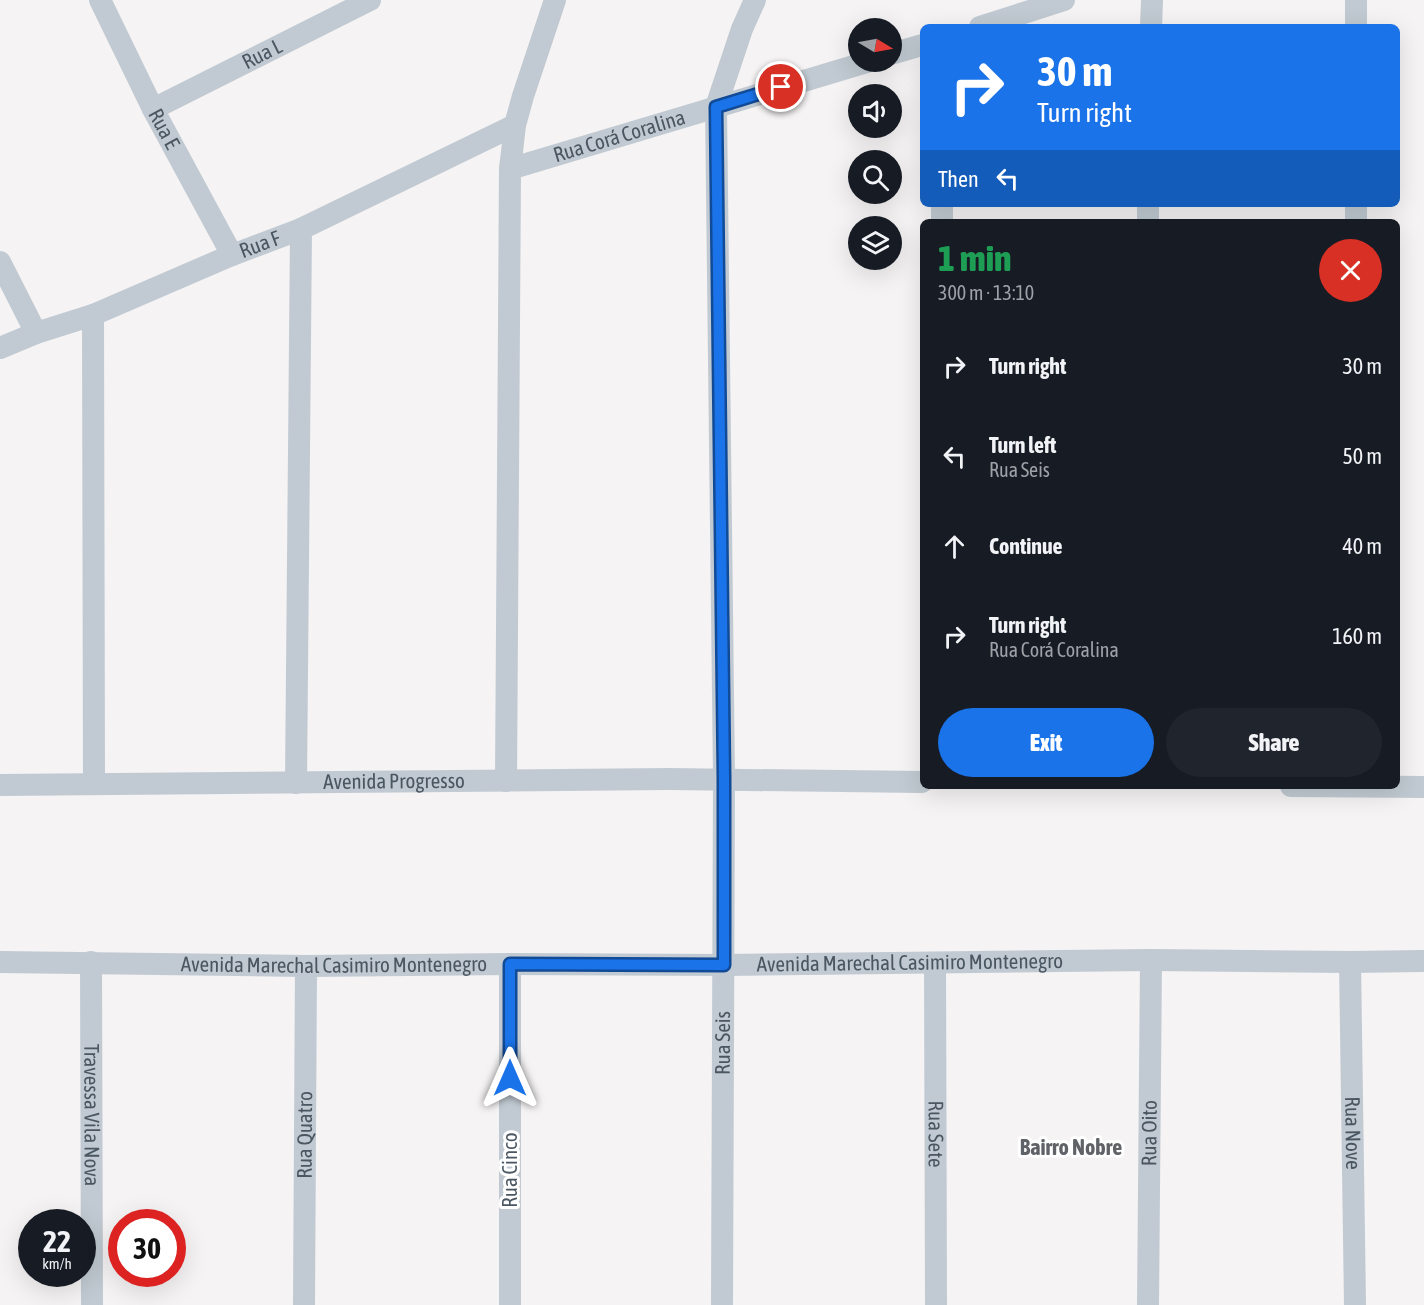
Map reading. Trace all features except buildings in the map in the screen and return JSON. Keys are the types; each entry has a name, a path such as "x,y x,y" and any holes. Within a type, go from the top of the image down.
{"street":[{"name":"Rua E","path":"100,0 153,109 232,255"},
{"name":"Rua L","path":"153,109 370,0"},
{"path":"506,781 510,169 515,125 555,0"},
{"name":"Rua Seis","path":"722,1305 724,779 716,107 742,29 755,0"},
{"path":"989,24 1064,0"},
{"path":"1151,24 1152,0"},
{"path":"1356,0 1356,24"},
{"path":"902,51 920,46"},
{"name":"Rua Corá Coralina","path":"510,169 848,68"},
{"name":"Rua F","path":"0,348 36,333 93,315 232,255 301,229 515,125"},
{"path":"296,783 301,229"},
{"path":"0,262 36,333"},
{"path":"93,315 94,784"},
{"name":"Avenida Progresso","path":"0,785 724,779 920,782"},
{"path":"1400,787 1424,787"},
{"name":"Avenida Marechal Casimiro Montenegro","path":"0,962 306,966 724,965 1151,960 1424,961"},
{"name":"Rua Oito","path":"1148,1305 1151,960"},
{"name":"Travessa Vila Nova","path":"91,962 92,1305"},
{"name":"Rua Nove","path":"1350,962 1355,1305"},
{"name":"Rua Sete","path":"935,963 936,1305"},
{"name":"Rua Cinco","path":"510,964 510,1305"},
{"name":"Rua Quatro","path":"304,1305 306,966"}],"district":[{"name":"Bairro Nobre","path":"1071,1147"}],"route":[{"path":"510,1078 510,964 724,965 716,107 781,87"}]}
